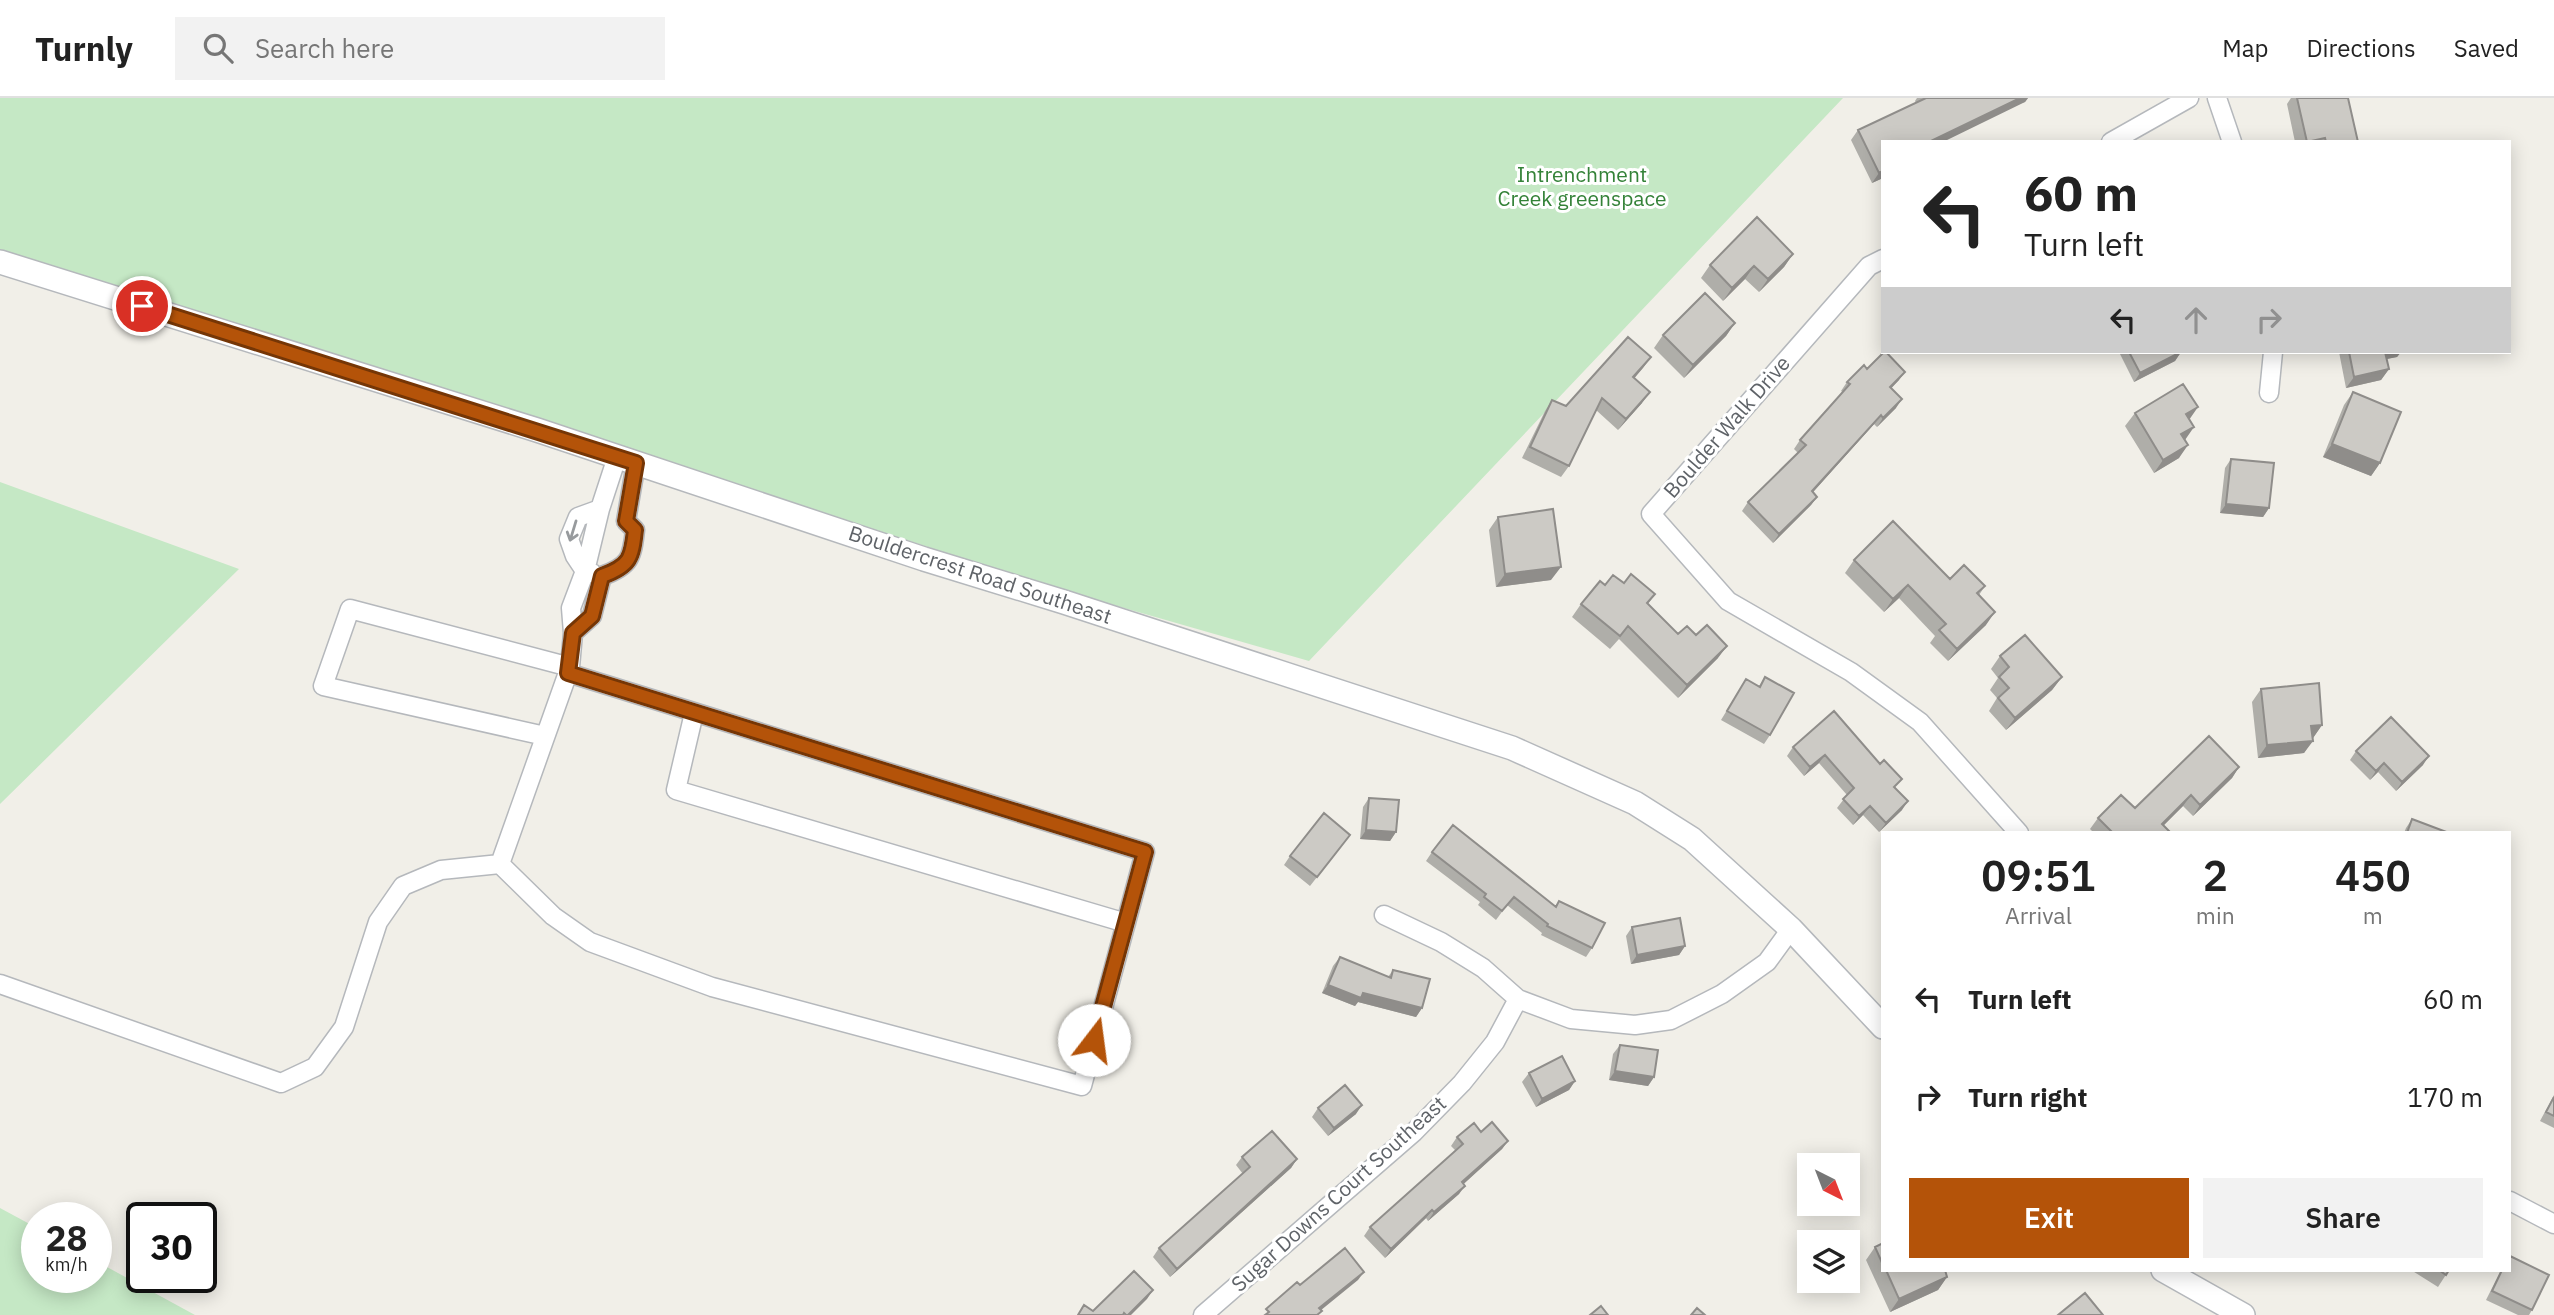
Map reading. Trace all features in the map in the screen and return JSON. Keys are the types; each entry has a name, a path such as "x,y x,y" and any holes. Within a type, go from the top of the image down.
{"street":[{"path":"2115,140 2189,98"},
{"path":"2217,98 2231,140"},
{"name":"Boulder Walk Drive","path":"1881,259 1868,266 1651,514 1728,601 1851,672 1920,722 2017,831"},
{"name":"Bouldercrest Road Southeast","path":"0,262 626,460 1512,748 1635,803 1692,839 1791,929 1881,1025"},
{"path":"2269,393 2273,354"},
{"path":"500,864 569,670 573,633 571,608 594,573 600,509 626,460"},
{"path":"594,573 617,571 632,555 635,530 626,521 626,460"},
{"path":"500,864 553,916 590,942 712,987 1082,1086 1145,852 694,713 569,670 350,610 323,686 545,736"},
{"path":"694,713 676,790 1126,923"},
{"path":"0,984 281,1083 315,1067 344,1027 378,922 403,886 441,870 500,864"},
{"path":"1384,915 1441,942 1483,968 1518,999 1571,1019 1635,1025 1671,1020 1722,994 1767,962 1791,929"},
{"name":"Sugar Downs Court Southeast","path":"1203,1315 1414,1132 1462,1083 1495,1042 1518,999"},
{"path":"2511,1202 2554,1224"},
{"path":"2168,1272 2243,1315"}],"green space":[{"name":"Intrenchment Creek greenspace","path":"0,98 1843,98 1309,661 1044,585 644,454 417,395 0,264"},
{"path":"0,482 239,569 0,804"},
{"path":"0,1208 21,1219 21,1293 112,1293 112,1270 126,1277 126,1293 155,1293 195,1315 0,1315"}],"building":[{"path":"1926,98 2020,98 1933,140 1881,140 1879,173 1858,130"},
{"path":"2297,98 2348,98 2358,140 2307,140"},
{"path":"1757,217 1793,254 1768,279 1754,266 1732,288 1710,265"},
{"path":"1705,293 1735,323 1693,365 1663,335"},
{"path":"1628,337 1651,357 1633,377 1650,392 1626,419 1602,398 1569,466 1530,447 1552,400 1566,406"},
{"path":"1882,354 1888,354 1905,372 1890,387 1902,399 1883,418 1881,415 1812,491 1817,497 1779,534 1748,502 1806,445 1800,440 1850,384 1847,382 1864,365 1867,369"},
{"path":"2130,354 2177,354 2140,373"},
{"path":"2349,354 2385,354 2389,369 2354,377"},
{"path":"2183,384 2198,407 2186,414 2194,427 2181,434 2188,445 2163,460 2135,413"},
{"path":"2353,392 2401,412 2380,463 2332,444"},
{"path":"2231,459 2274,463 2269,508 2226,504"},
{"path":"1553,509 1561,567 1505,574 1498,517"},
{"path":"1893,521 1950,579 1964,565 1985,586 1977,593 1995,612 1957,649 1939,630 1946,624 1908,585 1893,599 1854,560"},
{"path":"1631,574 1655,594 1647,603 1678,634 1687,626 1696,635 1707,625 1727,646 1687,685 1628,626 1620,636 1581,604 1600,581 1605,585 1613,575 1624,583"},
{"path":"2025,635 2062,677 2015,718 1998,698 2009,688 1999,677 2009,667 2000,656"},
{"path":"1765,677 1794,693 1770,735 1727,711 1746,679 1760,687"},
{"path":"2319,683 2322,725 2311,726 2313,741 2267,745 2261,689"},
{"path":"1834,711 1880,764 1884,760 1902,779 1894,787 1908,801 1886,823 1870,806 1859,816 1843,799 1854,788 1825,755 1810,767 1793,747"},
{"path":"2391,717 2429,756 2402,782 2384,763 2376,771 2356,751"},
{"path":"2209,736 2239,767 2200,805 2191,795 2162,824 2169,831 2111,831 2098,818 2121,795 2135,808"},
{"path":"1369,798 1399,800 1396,832 1366,830"},
{"path":"1324,813 1350,835 1317,877 1290,856"},
{"path":"2412,819 2444,831 2408,831"},
{"path":"1453,825 1556,907 1559,901 1605,923 1592,948 1547,926 1548,924 1514,897 1502,911 1484,897 1486,894 1432,852"},
{"path":"1680,918 1685,946 1637,955 1632,927"},
{"path":"1340,957 1391,978 1393,970 1430,979 1422,1008 1363,993 1361,998 1328,985"},
{"path":"1620,1045 1658,1050 1654,1077 1615,1071"},
{"path":"1562,1056 1575,1081 1542,1099 1529,1073"},
{"path":"1345,1085 1362,1105 1334,1128 1318,1108"},
{"path":"2554,1097 2554,1116 2546,1112"},
{"path":"1492,1122 1508,1141 1462,1182 1465,1186 1434,1212 1432,1210 1391,1249 1370,1227 1463,1144 1457,1137 1474,1123 1481,1132"},
{"path":"1272,1131 1297,1159 1177,1269 1159,1248 1250,1167 1242,1157"},
{"path":"1881,1244 1881,1260 1875,1247"},
{"path":"1345,1248 1364,1272 1319,1308 1322,1311 1317,1315 1265,1315 1269,1312 1266,1309 1297,1282 1300,1285"},
{"path":"2511,1256 2549,1275 2532,1310 2492,1291 2501,1272 2511,1272"},
{"path":"1134,1271 1153,1290 1128,1315 1078,1315 1084,1305 1093,1311"},
{"path":"1887,1272 1946,1272 1947,1277 1899,1299"},
{"path":"2085,1293 2103,1315 2058,1315"},
{"path":"1601,1306 1608,1315 1590,1315"},
{"path":"1697,1308 1705,1315 1691,1315"}],"route":[{"path":"142,306 636,463 626,521 635,530 632,555 617,571 602,576 592,616 573,633 568,673 1145,852 1094,1040"}]}
